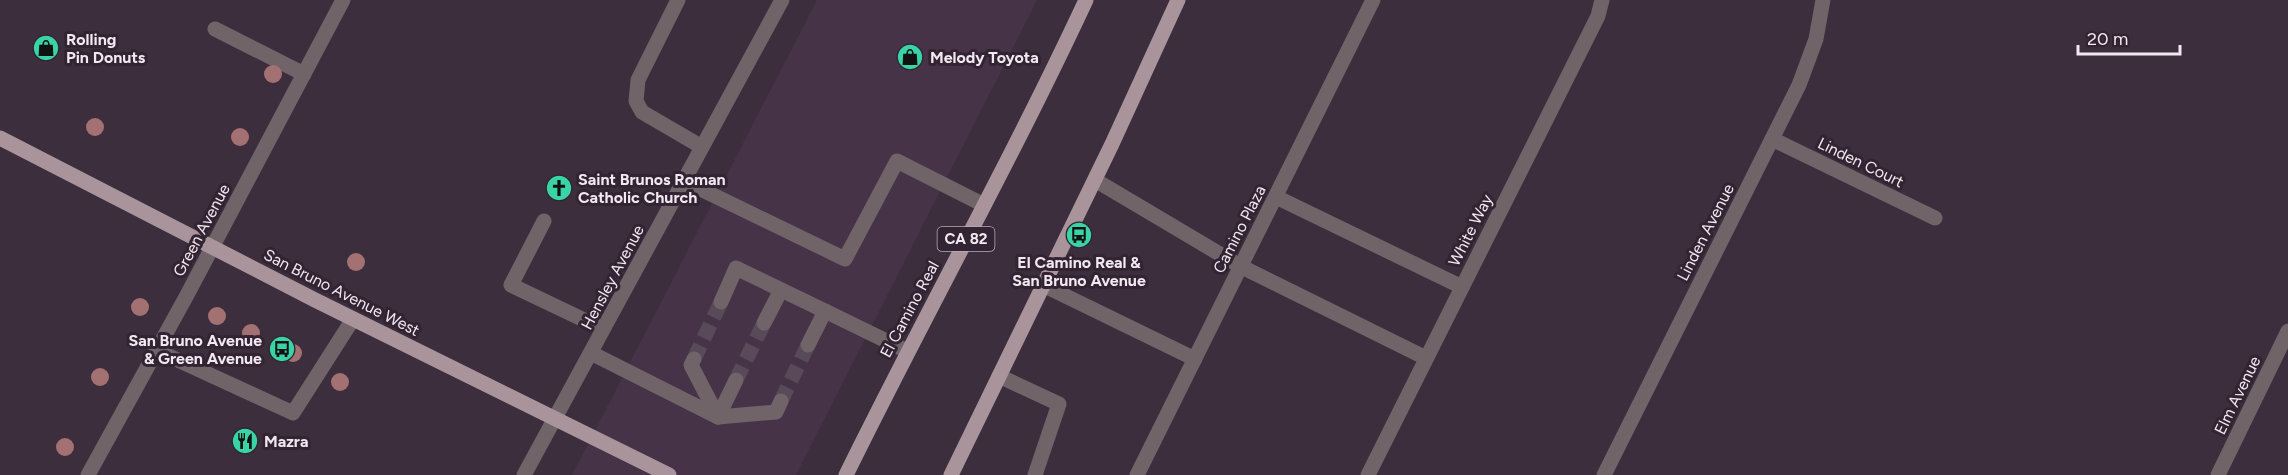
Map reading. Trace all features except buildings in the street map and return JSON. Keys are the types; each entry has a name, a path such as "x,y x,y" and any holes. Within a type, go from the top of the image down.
{"main road":[{"name":"El Camino Real","path":"846,475 1045,88 1086,0"},
{"path":"951,475 1095,180 1178,0"},
{"name":"San Bruno Avenue West","path":"0,138 352,318 669,475"}],"street":[{"name":"Green Avenue","path":"88,475 343,0"},
{"path":"678,0 638,80 636,101 642,112 702,147"},
{"name":"Hensley Avenue","path":"524,475 782,0"},
{"name":"Camino Plaza","path":"1137,475 1373,0"},
{"name":"White Way","path":"1368,475 1598,16 1602,0"},
{"name":"Linden Avenue","path":"1604,475 1799,85 1813,48 1823,0"},
{"path":"215,29 304,74"},
{"name":"Linden Court","path":"1772,139 1935,218"},
{"path":"684,181 845,259 897,161 984,205"},
{"path":"1095,180 1240,266 1426,358"},
{"path":"1276,197 1462,287"},
{"path":"544,221 511,285 603,329"},
{"path":"721,302 736,268 908,351"},
{"path":"1043,285 1195,359"},
{"path":"764,323 781,290"},
{"path":"808,345 825,311"},
{"path":"156,350 293,413 352,318"},
{"name":"Elm Avenue","path":"2218,475 2288,331"},
{"path":"591,353 718,417 776,412 781,401"},
{"path":"694,359 691,366 718,417"},
{"path":"999,376 1059,404 1035,475"},
{"path":"718,417 736,380"}],"shaded area":[{"path":"817,0 1037,0 796,475 572,475"}],"tunnel":[{"path":"694,359 721,302"},
{"path":"736,380 764,323"},
{"path":"781,401 808,345"}],"place":[{"name":"Rolling Pin Donuts","path":"46,48"},
{"name":"Melody Toyota","path":"910,57"},
{"name":"Saint Brunos Roman Catholic Church","path":"559,188"},
{"name":"El Camino Real & San Bruno Avenue","path":"1079,235"},
{"name":"San Bruno Avenue & Green Avenue","path":"282,349"},
{"name":"Mazra","path":"245,441"}]}
